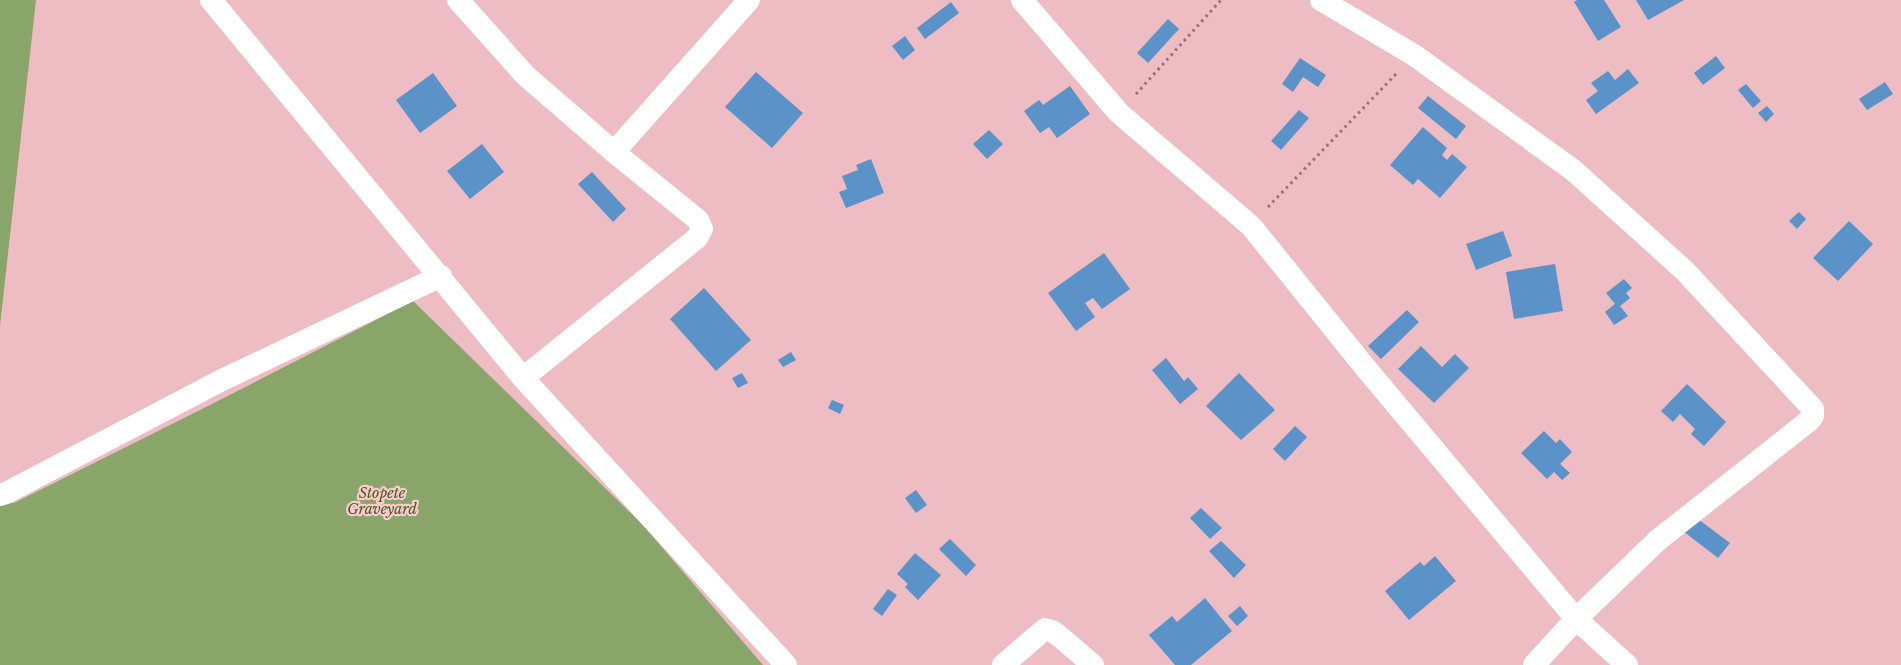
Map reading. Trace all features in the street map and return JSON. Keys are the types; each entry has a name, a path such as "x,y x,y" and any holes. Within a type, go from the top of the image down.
{"street":[{"path":"211,0 441,276 523,378 786,665"},
{"path":"614,152 749,0"},
{"path":"1022,0 1119,113 1250,226 1364,366 1576,619 1627,665"},
{"path":"1321,0 1414,55 1580,177 1685,271 1812,410 1813,416 1810,420 1658,540 1576,619 1534,665"},
{"path":"466,3 526,76 614,152 698,220 702,229 698,238 523,378"},
{"path":"0,495 222,380 441,276"},
{"path":"1003,665 1045,629 1058,635 1092,665"}],"path":[{"path":"1119,113 1221,0"},
{"path":"1250,226 1414,55"}],"green space":[{"path":"0,0 36,0 0,326"},
{"name":"Stopete Graveyard","path":"413,301 642,524 763,665 0,665 0,502 14,503"}],"building":[{"path":"1577,0 1604,0 1621,27 1598,41 1574,2"},
{"path":"1636,0 1684,0 1648,20"},
{"path":"951,2 959,13 925,39 917,28"},
{"path":"1168,19 1179,29 1148,63 1137,53"},
{"path":"905,36 915,50 903,60 892,46"},
{"path":"1716,56 1725,68 1703,85 1694,73"},
{"path":"1300,58 1326,75 1318,87 1303,77 1293,92 1282,84"},
{"path":"1628,69 1639,83 1596,114 1586,100 1598,91 1591,83 1608,71 1615,80"},
{"path":"756,72 803,113 772,148 725,107"},
{"path":"433,73 457,106 420,133 396,100"},
{"path":"1885,82 1893,94 1867,110 1859,99"},
{"path":"1746,84 1761,101 1753,108 1738,90"},
{"path":"1070,86 1090,114 1057,138 1049,127 1040,133 1024,111 1039,100 1043,105"},
{"path":"1428,96 1466,126 1456,139 1418,108"},
{"path":"1767,106 1774,114 1766,122 1758,113"},
{"path":"1299,110 1309,118 1281,150 1271,141"},
{"path":"1423,127 1447,148 1442,155 1447,160 1452,154 1467,167 1440,198 1418,179 1413,185 1390,165"},
{"path":"989,130 1003,144 987,159 973,144"},
{"path":"482,144 504,172 470,199 447,171"},
{"path":"871,159 884,193 846,208 839,192 847,189 842,176 858,170 856,165"},
{"path":"592,172 626,209 613,222 578,184"},
{"path":"1799,212 1806,219 1797,229 1789,221"},
{"path":"1849,221 1873,244 1838,281 1813,258"},
{"path":"1503,231 1512,256 1476,270 1466,244"},
{"path":"1104,253 1130,289 1102,309 1093,298 1085,303 1095,317 1076,331 1048,293"},
{"path":"1555,264 1563,311 1514,319 1506,272"},
{"path":"1624,279 1632,288 1626,293 1630,298 1620,306 1628,316 1614,325 1605,312 1615,304 1606,293"},
{"path":"704,288 751,340 716,371 670,319"},
{"path":"1407,310 1419,322 1381,359 1368,346"},
{"path":"1421,346 1442,367 1455,354 1469,368 1434,403 1398,369"},
{"path":"791,352 796,360 783,367 778,360"},
{"path":"1166,358 1184,381 1188,377 1198,389 1180,404 1152,370"},
{"path":"742,373 748,383 738,388 732,378"},
{"path":"1239,373 1275,410 1241,440 1206,406"},
{"path":"1687,384 1726,422 1704,446 1691,434 1695,429 1680,414 1673,422 1661,411"},
{"path":"832,400 844,405 840,414 828,408"},
{"path":"1295,426 1307,437 1285,461 1273,449"},
{"path":"1544,431 1556,443 1560,439 1572,452 1560,464 1570,473 1562,480 1554,472 1547,479 1521,453"},
{"path":"916,490 927,505 916,513 905,498"},
{"path":"1201,508 1222,528 1210,539 1190,518"},
{"path":"1694,516 1730,543 1718,558 1683,531"},
{"path":"950,539 976,565 966,576 939,549"},
{"path":"1221,541 1246,565 1234,578 1209,551"},
{"path":"915,553 941,575 918,600 905,587 908,584 897,574"},
{"path":"1435,556 1456,581 1409,620 1385,591 1420,562 1424,566"},
{"path":"888,589 897,595 882,616 873,609"},
{"path":"1205,598 1232,631 1191,665 1175,665 1149,635 1172,616 1177,622"},
{"path":"1240,606 1248,616 1237,626 1228,616"}]}
